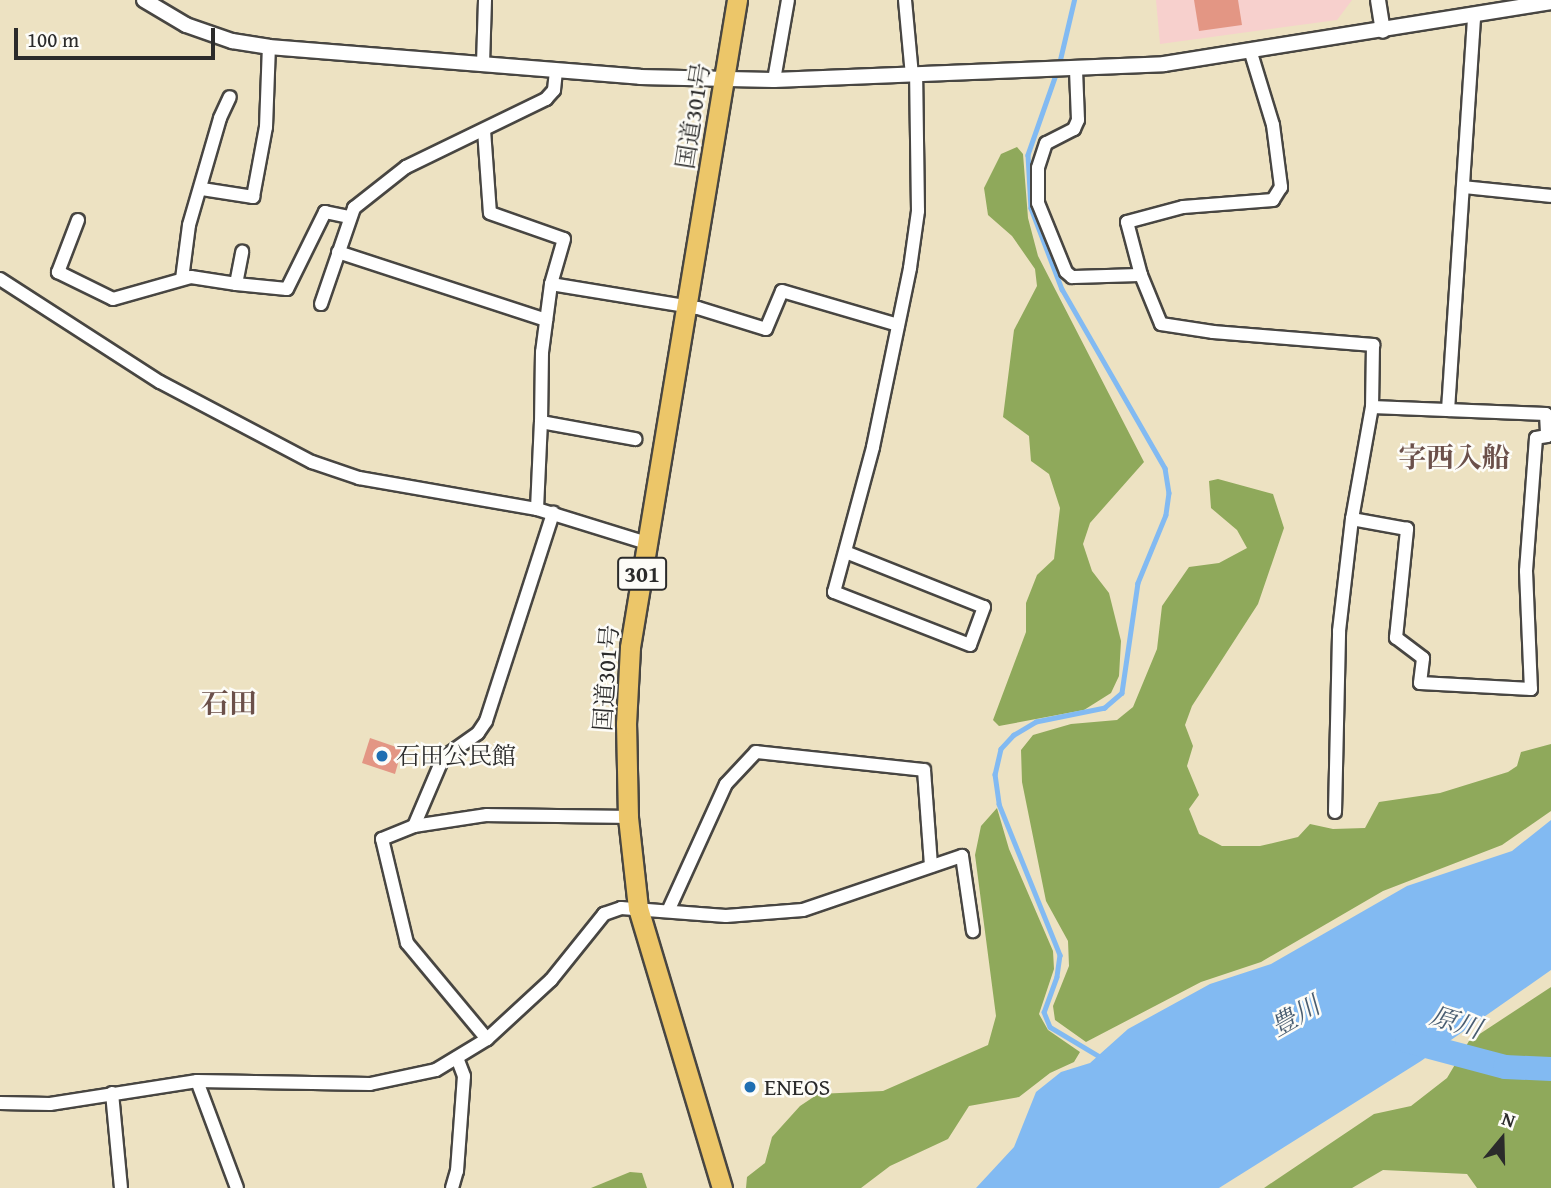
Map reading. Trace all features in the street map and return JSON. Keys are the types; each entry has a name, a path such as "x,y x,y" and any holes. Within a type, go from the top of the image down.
{"highway":[{"name":"国道301号","path":"722,1188 638,908 628,817 626,684 737,0"}],"street":[{"path":"144,0 186,25 232,41 269,47 556,71 723,80 1071,70 1251,53 1551,2"},
{"path":"483,64 485,0"},
{"path":"774,80 788,0"},
{"path":"848,553 984,607 970,645 834,592 848,553 898,326 918,211 914,75 905,0"},
{"path":"1378,0 1383,31"},
{"path":"1448,410 1474,16"},
{"path":"202,189 253,197 265,127 269,47"},
{"path":"1251,53 1273,125 1282,187 1273,200 1183,207 1127,222 1141,275 1161,324 1213,332 1373,345 1372,407 1352,519 1339,631 1335,812"},
{"path":"1071,70 1078,120 1074,129 1046,143 1038,168 1038,203 1066,272 1072,277 1141,275"},
{"path":"321,304 349,217 391,176 546,99 554,90 556,71"},
{"path":"181,279 189,225 202,189 220,118 230,97"},
{"path":"484,130 490,213 564,239 551,284 546,320 537,509"},
{"path":"1463,187 1551,196"},
{"path":"78,220 58,272 101,296 120,301 181,279 287,289 325,212 349,217"},
{"path":"236,284 242,252"},
{"path":"338,252 546,320"},
{"path":"0,279 160,382 312,462 359,478 554,513 648,544"},
{"path":"551,284 687,308 766,329 782,291 898,326"},
{"path":"1352,519 1407,529 1396,638 1423,658 1420,682 1531,689 1526,571 1536,438 1549,436 1546,414 1535,411 1372,407"},
{"path":"541,422 635,439"},
{"path":"414,827 443,758 478,733 486,720 554,513"},
{"path":"669,909 726,784 756,752 924,770 931,866"},
{"path":"487,1039 407,943 382,839 414,827 507,814 628,817"},
{"path":"0,1103 50,1104 197,1082 370,1084 404,1080 458,1060 487,1039 551,980 604,914 638,908 726,916 803,910 931,866 965,859 973,931"},
{"path":"452,1188 457,1171 464,1076 458,1060"},
{"path":"197,1082 237,1188"},
{"path":"112,1093 121,1188"}],"shaded area":[{"path":"1156,0 1352,0 1337,20 1160,44"}],"green space":[{"path":"1017,147 1023,154 1028,218 1038,256 1144,462 1090,523 1083,544 1092,571 1109,593 1121,641 1119,676 1111,693 1084,710 999,726 993,720 1026,632 1026,603 1037,575 1054,559 1060,508 1049,474 1031,461 1029,436 1003,417 1014,330 1037,286 1035,269 1012,236 988,215 984,188 1001,154"},
{"path":"1218,479 1273,494 1284,528 1258,604 1192,706 1185,725 1193,746 1187,766 1199,795 1189,809 1199,834 1222,846 1260,846 1298,837 1310,824 1333,829 1365,828 1379,802 1440,793 1508,772 1517,766 1521,752 1551,744 1551,811 1502,845 1383,891 1261,962 1201,982 1086,1042 1055,1020 1053,1006 1069,966 1068,941 1046,901 1022,782 1021,750 1033,735 1071,724 1117,720 1133,707 1157,649 1162,606 1189,567 1219,563 1247,548 1237,530 1211,508 1209,481"},
{"path":"997,808 1009,849 1053,951 1054,969 1039,1014 1048,1030 1080,1052 1074,1062 1050,1073 1019,1097 969,1106 948,1139 890,1166 861,1188 746,1188 747,1177 765,1163 772,1137 800,1106 818,1094 883,1091 988,1045 996,1016 975,855 981,826"},
{"path":"1551,987 1551,1188 1477,1188 1467,1174 1383,1170 1352,1188 1264,1188 1374,1114 1411,1106 1447,1078 1469,1041"},
{"path":"630,1172 642,1173 647,1188 591,1188"}],"water":[{"name":"豊川","path":"1551,820 1551,970 1421,1061 1219,1188 976,1188 1014,1147 1036,1092 1061,1072 1090,1063 1128,1029 1210,984 1271,964 1407,886 1512,851"}],"building":[{"path":"1194,0 1238,0 1242,25 1199,31"},
{"name":"石田公民館","path":"370,738 402,749 395,774 362,763"}],"waterway":[{"path":"1059,64 1074,0"},
{"path":"1057,72 1028,155 1031,208 1062,289 1165,468 1169,493 1166,515 1138,583 1122,693 1105,708 1036,722 1014,735 1001,749 995,774 999,804 1060,955 1057,977 1044,1012 1050,1027 1102,1058"},
{"name":"原川","path":"1407,1041 1505,1067 1551,1069"}],"place":[{"name":"石田公民館","path":"382,756"},
{"name":"ENEOS","path":"750,1087"}],"district":[{"name":"字西入船","path":"1454,457"},
{"name":"石田","path":"229,703"}]}
